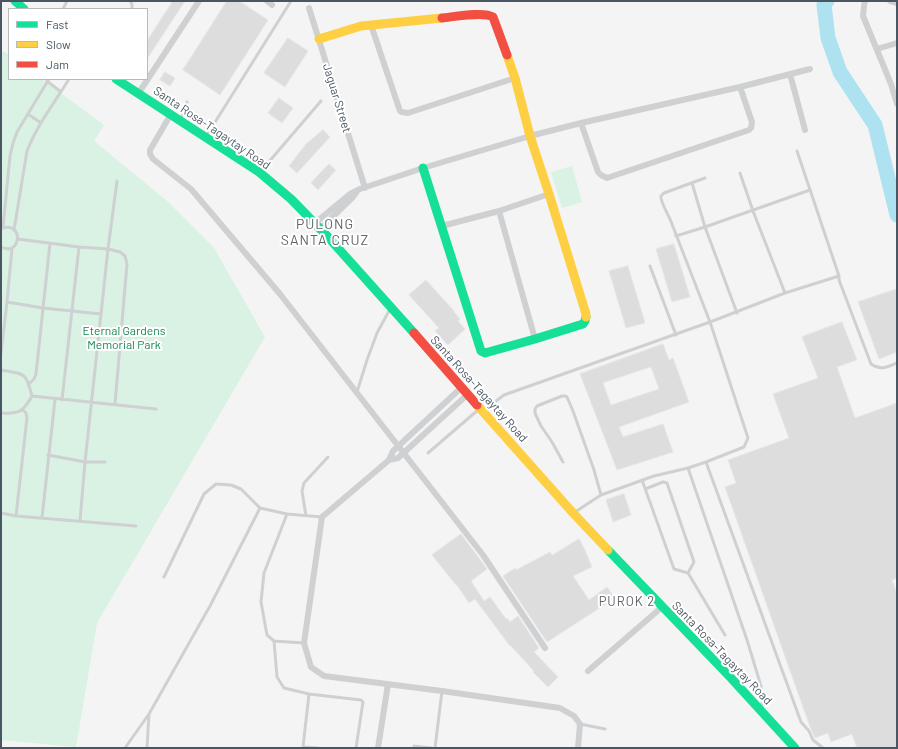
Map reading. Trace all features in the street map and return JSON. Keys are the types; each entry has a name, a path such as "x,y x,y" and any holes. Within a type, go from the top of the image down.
{"main road":[{"path":"15,1 23,8"},
{"path":"319,39 372,24 483,14 493,17 515,78 530,136 586,314 583,324 485,353 481,351 423,168"},
{"name":"Santa Rosa-Tagaytay Road","path":"117,80 259,172 291,199 318,226 573,513 796,748"}],"street":[{"path":"148,79 199,1"},
{"path":"865,1 863,16 894,83 897,104"},
{"path":"890,1 897,3"},
{"name":"Jaguar Street","path":"309,8 365,188"},
{"path":"372,24 400,111 402,112 408,113 515,78"},
{"path":"877,48 897,43"},
{"path":"318,226 353,197 357,191 423,168 530,136 810,69"},
{"path":"790,74 805,130"},
{"path":"138,94 147,80"},
{"path":"581,123 598,172 607,178 749,130 752,122 740,86"},
{"path":"171,114 150,150 150,154 153,159 192,189 280,294 483,555 545,648"},
{"path":"442,226 499,211 549,194"},
{"path":"499,211 535,339"},
{"path":"465,391 398,446 393,451 389,460 322,517 304,643 311,667 324,676 560,708 574,716 580,724 578,748"},
{"path":"389,460 398,458 404,453 465,391"},
{"path":"588,671 662,607"},
{"path":"378,748 388,684"}],"lane":[{"path":"206,137 291,1"},
{"path":"1,353 12,248 18,239 14,230 8,227 2,228 11,150 17,132 48,80 62,92"},
{"path":"14,230 27,151 30,142 68,80"},
{"path":"259,172 321,101"},
{"path":"180,120 187,102"},
{"path":"28,114 42,123"},
{"path":"797,151 839,276 839,280 871,364 879,368 884,368 897,363"},
{"path":"740,173 785,293"},
{"path":"573,513 601,494 654,476 688,468 744,447 748,438 710,322 661,196 668,191 705,178"},
{"path":"80,521 108,249 117,181"},
{"path":"692,183 705,227 737,312"},
{"path":"676,236 753,211 810,190"},
{"path":"18,239 79,247 108,249 120,252 125,256 127,264 116,404"},
{"path":"29,384 34,379 36,374 50,243"},
{"path":"1,247 8,249 12,248"},
{"path":"62,400 79,247"},
{"path":"650,266 676,335"},
{"path":"428,453 482,409 504,396 676,335 785,293 839,276"},
{"path":"7,302 43,308 101,314"},
{"path":"357,392 367,360 378,333 391,308"},
{"path":"1,370 19,373 24,376 27,379 32,396 25,406 17,412 13,414 1,413"},
{"path":"32,396 156,409"},
{"path":"563,462 541,426 535,413 535,409 537,406 565,396 567,397 573,411 601,494"},
{"path":"42,518 55,399"},
{"path":"16,516 27,418 26,413 22,409"},
{"path":"48,455 85,462 105,462"},
{"path":"306,516 302,491 304,483 328,457"},
{"path":"706,462 801,722 809,731 813,740 823,748"},
{"path":"688,468 747,640 761,686 762,712"},
{"path":"642,480 674,569 688,572 725,635"},
{"path":"645,488 663,482 667,483 694,562 688,572"},
{"path":"164,577 204,494 216,484 231,485 241,489 260,508 287,514 322,517"},
{"path":"125,748 149,714 210,606 260,508"},
{"path":"1,513 16,516 136,526"},
{"path":"287,514 264,573 261,602 264,626 267,635 274,641 304,643"},
{"path":"274,641 277,677 284,688 309,694 361,700 363,702 356,748"},
{"path":"435,748 442,691"},
{"path":"309,694 303,747 318,748"},
{"path":"147,748 149,714"},
{"path":"580,724 605,729"},
{"path":"414,748 414,746 431,748"}],"green space":[{"name":"Eternal Gardens Memorial Park","path":"3,51 8,54 8,80 43,80 104,125 94,141 166,200 214,248 265,337 97,623 76,747 1,740 1,54"},
{"path":"572,166 582,202 562,208 551,172"}],"building":[{"path":"173,1 185,1 148,57 148,39"},
{"path":"227,1 239,1 268,20 220,95 183,70"},
{"path":"288,38 308,51 285,87 264,73"},
{"path":"165,72 175,78 170,86 160,80"},
{"path":"279,98 293,108 282,123 268,113"},
{"path":"323,130 330,137 297,173 289,166 306,144"},
{"path":"329,164 336,170 318,190 311,183"},
{"path":"674,244 690,297 672,302 656,249"},
{"path":"628,266 645,323 626,328 609,271"},
{"path":"426,280 454,311 460,319 458,321 465,329 448,345 435,331 439,328 409,295"},
{"path":"897,289 897,352 879,359 858,302"},
{"path":"842,322 857,360 837,367 855,418 897,403 897,578 892,580 897,594 897,748 857,748 852,734 831,742 828,733 815,738 725,487 736,483 728,460 789,438 773,394 818,378 802,337"},
{"path":"663,344 669,360 673,358 689,402 619,427 623,437 663,424 673,452 617,470 580,374","holes":["651,367 659,389 611,405 603,383"]},
{"path":"624,494 631,515 613,522 606,500"},
{"path":"461,534 487,569 471,581 484,601 490,597 506,619 507,618 510,622 518,616 539,648 534,652 558,677 548,687 510,646 475,599 469,603 457,585 432,555"},
{"path":"579,539 592,567 573,576 589,600 607,587 615,598 547,642 503,576 515,568 516,570 550,552 552,555"}],"waterway":[{"path":"827,1 824,5 828,38 840,72 875,125 897,215"}],"traffic: fast":[{"path":"15,1 23,8"},
{"path":"118,80 259,172 291,199 328,237 414,333"},
{"path":"423,168 481,351 485,353 583,324 586,317"},
{"path":"608,550 731,678 795,748"}],"traffic: slow":[{"path":"319,39 361,26 442,18"},
{"path":"507,55 515,78 530,136 586,317"},
{"path":"477,405 608,550"}],"traffic: jam":[{"path":"442,18 476,14 489,15 493,17 507,55"},
{"path":"414,333 477,405"}],"district":[{"name":"PULONG SANTA CRUZ","path":"325,232"},
{"name":"PUROK 2","path":"627,602"}]}
